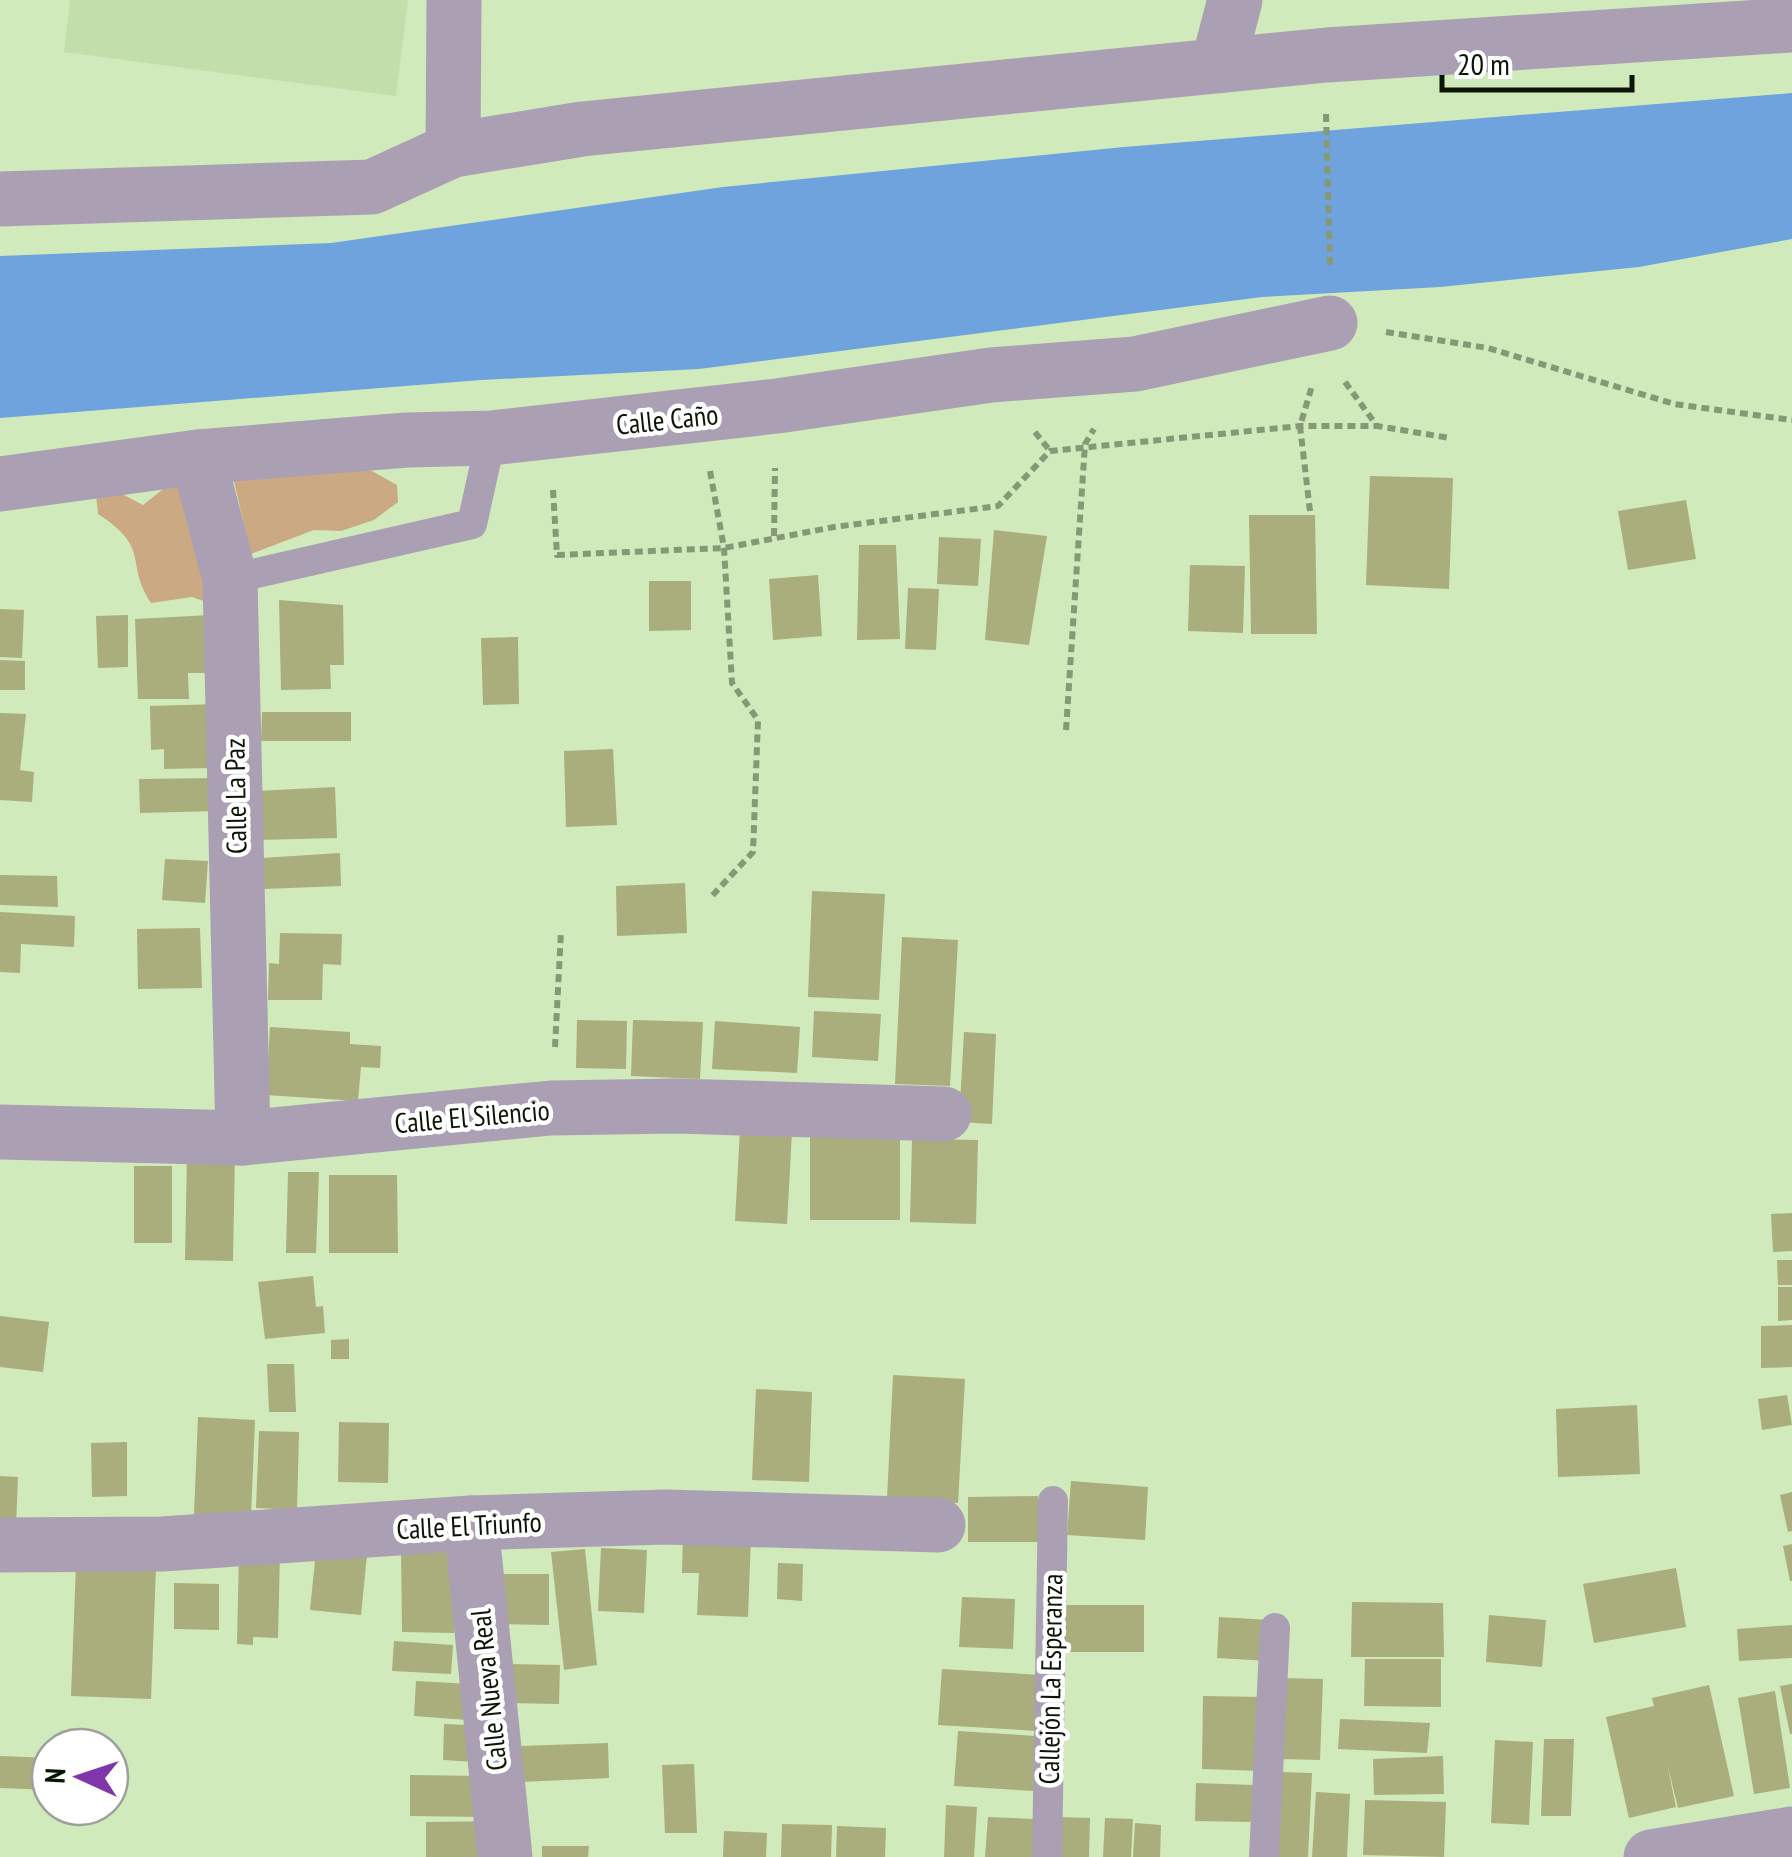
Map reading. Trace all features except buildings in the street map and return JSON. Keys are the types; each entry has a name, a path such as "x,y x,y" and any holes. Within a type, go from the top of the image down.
{"street":[{"path":"453,150 454,0"},
{"path":"1218,65 1235,0"},
{"path":"0,199 372,187 453,150 582,129 1218,65 1792,25"},
{"name":"Calle Caño","path":"0,484 198,457 491,438 700,416 991,375 1135,364 1330,300"},
{"name":"Calle La Paz","path":"198,457 230,579 242,1138"},
{"name":"Calle El Silencio","path":"0,1132 242,1138 552,1108 676,1106 944,1114"},
{"name":"Calle El Triunfo","path":"0,1545 162,1544 471,1523 666,1516 938,1524"},
{"name":"Calle Nueva Real","path":"471,1523 505,1857"},
{"path":"1651,1857 1792,1834"}],"lane":[{"path":"230,579 472,524 491,438"},
{"name":"Callejón La Esperanza","path":"1047,1857 1053,1501"},
{"path":"1264,1857 1275,1628"}],"path":[{"path":"1325,102 1330,300 1339,374 1376,426"},
{"path":"1330,300 1674,404 1792,420"},
{"path":"1310,512 1300,426 1330,300"},
{"path":"700,416 724,548 732,683 758,720 753,852 711,897"},
{"path":"557,555 724,548 834,527 998,506 1050,451 1085,444 1300,426 1376,426 1450,438"},
{"path":"1066,730 1085,444"},
{"path":"552,1108 561,932"}],"shaded area":[{"path":"70,0 408,0 396,96 64,52"},
{"path":"345,466 372,471 397,485 398,502 374,520 341,531 314,530 251,554 233,477"},
{"path":"177,478 212,604 192,597 151,603 131,546 115,526 98,514 96,494 124,495 143,505"}],"water":[{"path":"1792,93 1792,239 1639,267 1440,287 1262,297 699,369 481,380 0,418 0,256 331,243 723,187 1124,147"}]}
